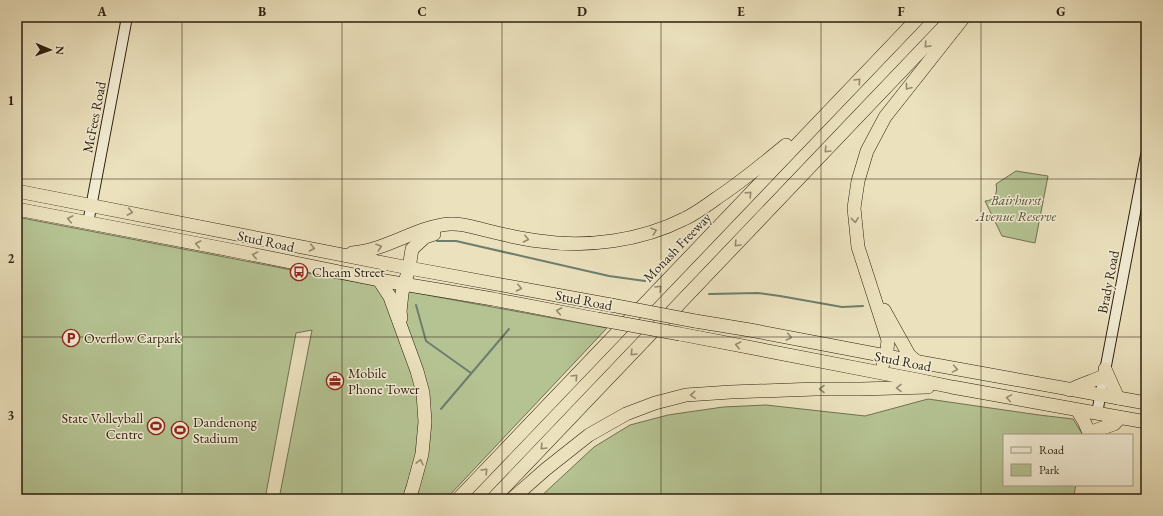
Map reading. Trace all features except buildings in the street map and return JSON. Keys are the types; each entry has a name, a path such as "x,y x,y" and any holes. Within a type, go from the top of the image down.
{"highway":[{"name":"Monash Freeway","path":"458,499 919,17"},
{"path":"493,499 953,17"},
{"path":"861,389 874,384 886,356 888,340 858,247 854,208 862,166 867,151 885,117 964,17"},
{"path":"341,254 363,252 378,248 433,226 452,224 470,226 540,242 603,243 642,235 684,219 744,180 830,109"},
{"name":"Stud Road","path":"17,191 410,268 1146,404"},
{"name":"Stud Road","path":"17,209 405,285 493,299 952,387 1146,422"},
{"path":"404,334 400,312 402,293 410,268 412,249 425,237 445,231 488,231"},
{"path":"379,280 390,297 417,371 423,393 425,422 422,454 409,499"},
{"path":"874,299 880,303 909,355 917,362"},
{"path":"1070,390 1090,383 1105,372 1118,398"},
{"path":"512,499 546,469 589,435 626,414 655,403 686,395 816,389 952,387"},
{"path":"1077,410 1092,433 1114,424 1120,418"}],"main road":[{"name":"McFees Road","path":"88,223 127,17"},
{"name":"Brady Road","path":"1097,413 1146,155"}],"green space":[{"name":"Bairhurst Avenue Reserve","path":"1016,171 1048,176 1035,243 1002,236 985,201 988,201 995,196 997,190 996,184"},
{"path":"17,217 323,276 607,328 446,499 279,499 312,330 296,333 265,499 17,499"},
{"path":"928,399 1073,419 1082,434 1003,434 1003,486 1076,486 1073,499 538,499 594,447 630,425 668,415 723,407 766,405 865,416"}],"waterway":[{"path":"437,241 456,241 609,276 645,281"},
{"path":"709,294 758,293 842,307 863,306"},
{"path":"416,305 426,341 471,373"},
{"path":"441,409 509,329"}],"place":[{"name":"Cheam Street","path":"299,272"},
{"name":"Overflow Carpark","path":"71,338"},
{"name":"Mobile Phone Tower","path":"335,381"},
{"name":"State Volleyball Centre","path":"156,426"},
{"name":"Dandenong Stadium","path":"180,430"}]}
